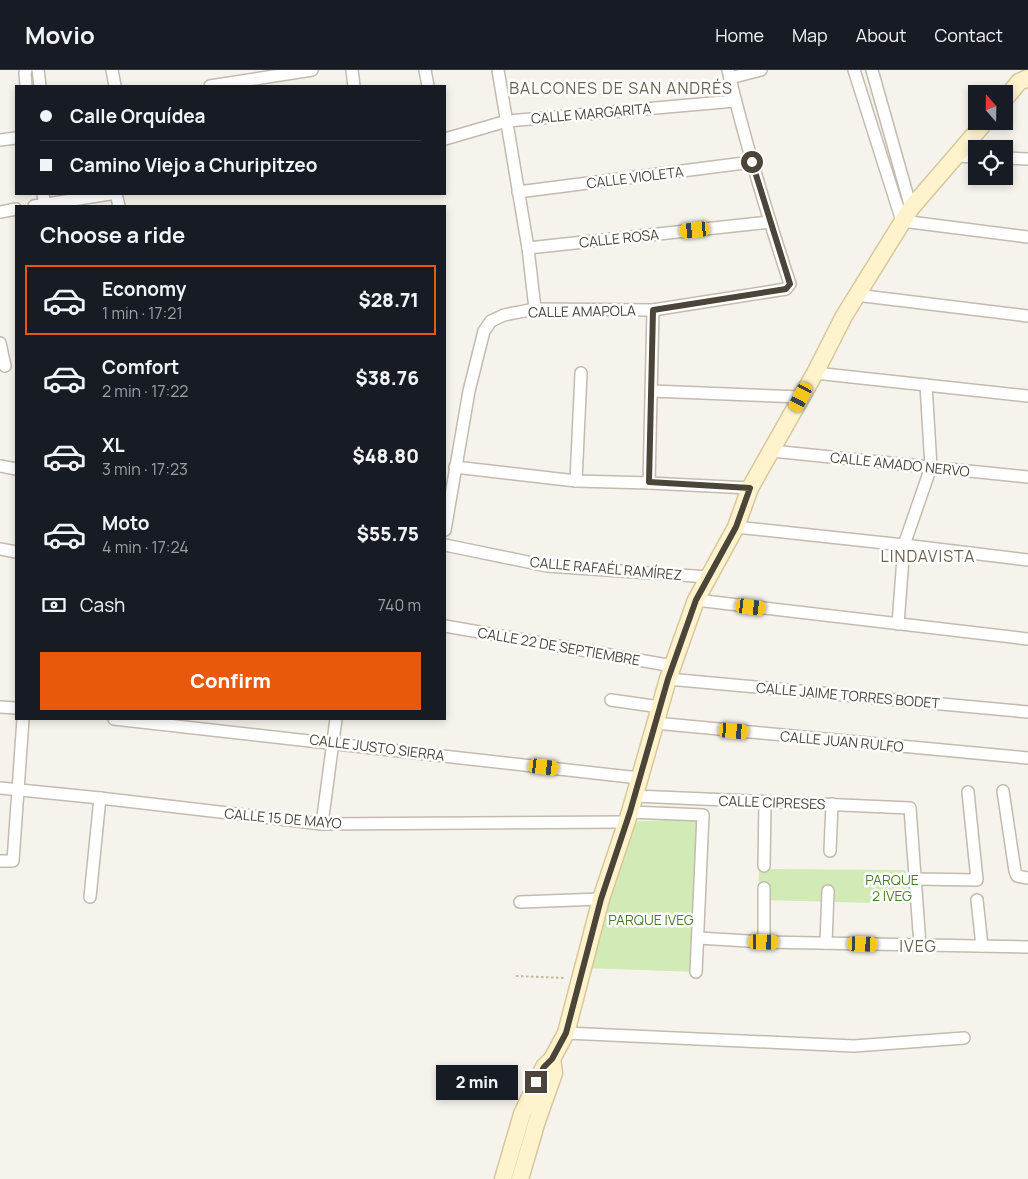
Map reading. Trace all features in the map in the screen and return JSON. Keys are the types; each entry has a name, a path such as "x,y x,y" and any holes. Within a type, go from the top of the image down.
{"street":[{"path":"26,70 26,85"},
{"path":"38,70 40,85"},
{"path":"112,70 115,85"},
{"path":"224,85 278,81 312,70"},
{"path":"352,70 354,85"},
{"path":"425,70 428,85"},
{"path":"498,70 528,248 535,309"},
{"path":"761,70 729,74 770,222"},
{"path":"854,70 876,140 907,215"},
{"path":"872,70 890,135 907,215"},
{"path":"1013,89 1019,82 1028,78"},
{"name":"CALLE MARGARITA","path":"446,139 507,121 735,101"},
{"path":"503,1179 522,1114 544,1067 552,1059 566,1033 601,899 640,778 670,673 696,600 736,527 750,488 856,295 907,215 979,130"},
{"path":"876,140 890,135"},
{"path":"0,140 15,138"},
{"path":"957,156 968,157"},
{"path":"1013,159 1028,160"},
{"name":"CALLE VIOLETA","path":"518,192 752,162"},
{"path":"42,203 102,195"},
{"path":"0,212 15,209"},
{"path":"907,215 1028,237"},
{"name":"CALLE ROSA","path":"528,248 770,222"},
{"name":"CALLE AMAPOLA","path":"455,467 469,391 484,331 491,321 504,315 535,309 653,310 786,289 790,284 770,222"},
{"path":"856,295 1028,316"},
{"path":"649,482 653,310"},
{"path":"0,343 7,366"},
{"path":"815,372 1028,396"},
{"path":"576,481 581,373"},
{"path":"898,624 904,545 931,467 926,385"},
{"path":"652,391 801,397"},
{"name":"CALLE AMADO NERVO","path":"772,451 1028,477"},
{"path":"0,466 15,469"},
{"path":"446,524 455,467 576,481 649,482 750,488"},
{"path":"736,527 1028,560"},
{"name":"CALLE RAFAÉL RAMÍREZ","path":"446,546 547,566 709,577"},
{"path":"0,549 15,552"},
{"path":"696,600 1028,639"},
{"name":"CALLE 22 DE SEPTIEMBRE","path":"446,626 670,673"},
{"name":"CALLE JAIME TORRES BODET","path":"670,673 1028,712"},
{"path":"612,700 660,707"},
{"path":"0,707 15,708"},
{"path":"0,861 13,861 23,720"},
{"name":"CALLE JUSTO SIERRA","path":"124,720 333,742 640,778"},
{"path":"322,824 336,720"},
{"name":"CALLE JUAN RULFO","path":"655,724 1028,758"},
{"name":"CALLE 15 DE MAYO","path":"0,788 322,824 703,815 699,938"},
{"path":"1003,791 1015,871 1017,876 1028,878"},
{"path":"920,945 916,879 977,880 968,792"},
{"name":"CALLE CIPRESES","path":"634,796 910,808 916,879"},
{"path":"90,897 100,798"},
{"path":"764,866 765,802"},
{"path":"830,851 832,804"},
{"path":"764,888 764,942"},
{"path":"826,943 828,891"},
{"path":"520,902 601,899"},
{"path":"977,900 982,946"},
{"path":"696,972 699,938 764,942 1028,947"},
{"path":"566,1033 854,1046 964,1038"},
{"path":"520,1179 537,1121 554,1073 552,1059"}],"path":[{"path":"516,976 581,978"}],"green space":[{"name":"PARQUE IVEG","path":"705,818 699,972 584,968 626,822"},
{"name":"PARQUE 2 IVEG","path":"759,869 905,870 914,904 758,900"}],"district":[{"name":"BALCONES DE SAN ANDRÉS","path":"621,88"},
{"name":"LINDAVISTA","path":"928,556"},
{"name":"IVEG","path":"918,946"}],"route":[{"path":"536,1082 544,1067 552,1059 566,1033 601,899 630,812 668,679 696,600 736,527 750,488 649,482 653,310 786,289 790,284 752,162"}]}
